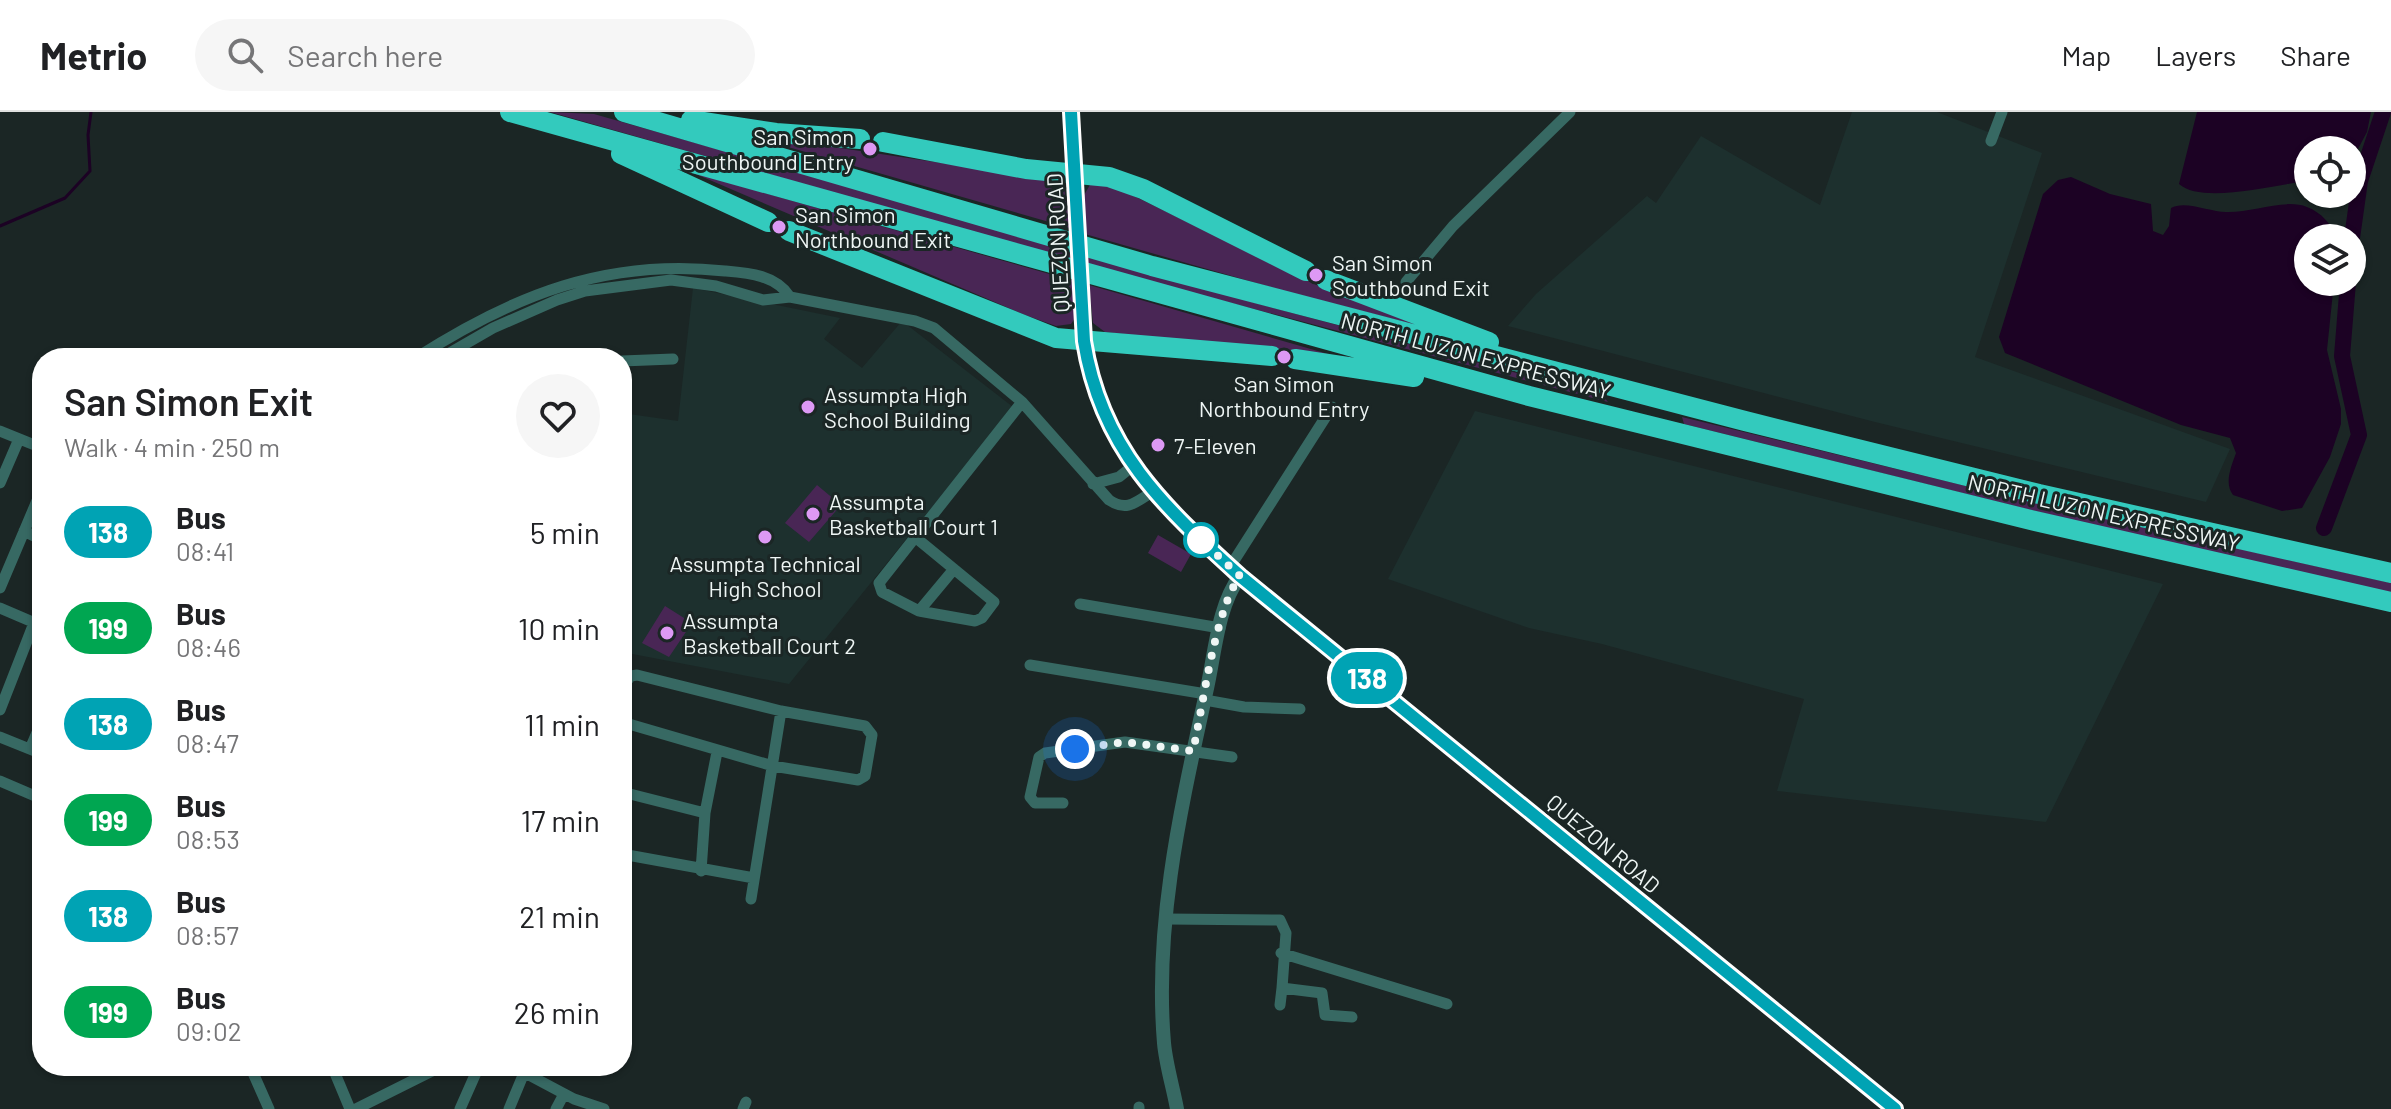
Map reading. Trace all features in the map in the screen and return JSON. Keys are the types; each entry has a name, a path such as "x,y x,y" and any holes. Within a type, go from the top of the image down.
{"highway":[{"path":"492,112 610,149 768,222"},
{"name":"NORTH LUZON EXPRESSWAY","path":"510,112 1529,396 1943,499 2391,602"},
{"name":"NORTH LUZON EXPRESSWAY","path":"624,112 951,204 1152,266 1745,421 2039,494 2391,573"},
{"path":"652,112 776,133 860,139"},
{"path":"883,142 1026,169 1109,177 1143,189 1306,271"},
{"path":"789,231 933,287 1030,330 1084,341 1118,341 1272,356"},
{"path":"1326,280 1504,348 1715,407 1745,421"},
{"path":"1295,359 1392,372 1504,396 1529,396"}],"main road":[{"name":"QUEZON ROAD","path":"1071,112 1084,341 1089,375 1115,434 1152,492 1235,571 1895,1109"}],"street":[{"path":"1406,282 1453,226 1570,112"},
{"path":"1991,141 2002,112"},
{"path":"435,348 489,313 590,279 670,266 765,277 778,283 790,297"},
{"path":"716,286 717,270"},
{"path":"758,298 765,277"},
{"path":"462,348 493,328 585,291 671,280 716,286 772,301 790,297 915,321 934,328 1022,402 1109,500 1124,507 1152,492"},
{"path":"442,342 445,348"},
{"path":"632,361 673,359"},
{"path":"915,537 994,602 982,618 975,621 919,611 882,592 879,583 915,537 1022,402"},
{"path":"1177,1109 1164,1047 1162,1015 1169,870 1220,628 1235,571 1332,407"},
{"path":"0,431 32,444"},
{"path":"0,483 19,439"},
{"path":"1093,484 1119,477 1134,465"},
{"path":"0,588 32,512"},
{"path":"24,531 32,535"},
{"path":"919,611 954,569"},
{"path":"1080,604 1220,628"},
{"path":"0,608 32,621"},
{"path":"0,710 32,638"},
{"path":"1030,665 1206,697 1244,707 1300,709"},
{"path":"632,676 781,711 865,726 872,735 865,776 858,780 773,766 632,725"},
{"path":"751,899 781,711"},
{"path":"0,737 32,749"},
{"path":"1063,803 1035,803 1030,797 1039,757 1045,753 1125,742 1232,757"},
{"path":"701,871 705,813 717,752"},
{"path":"0,781 32,795"},
{"path":"632,795 705,813"},
{"path":"632,856 701,871 754,878"},
{"path":"1167,919 1280,920 1286,933 1281,953 1280,1005"},
{"path":"1281,953 1447,1004"},
{"path":"1282,988 1322,993 1325,1015 1352,1017"},
{"path":"254,1076 269,1109"},
{"path":"337,1076 353,1109 421,1076"},
{"path":"460,1109 475,1076"},
{"path":"509,1109 523,1076"},
{"path":"530,1076 564,1094 604,1109"},
{"path":"556,1109 564,1094"}],"shaded area":[{"path":"550,112 594,114 1259,304 1603,396 1608,402 1106,270"},
{"path":"1852,112 1937,112 2042,153 1975,357 2230,449 2206,502 1875,422 1508,326 1536,294 1647,196 1656,203 1701,136 1820,205"},
{"path":"2197,112 2371,112 2365,136 2294,136 2294,183 2222,193 2190,190 2179,184"},
{"path":"739,133 1063,181 1070,228"},
{"path":"691,172 1074,281 1075,318 1071,324 1056,326 1025,315"},
{"path":"2071,177 2110,194 2151,204 2153,231 2163,235 2169,226 2171,208 2183,205 2226,212 2294,205 2294,208 2309,208 2317,212 2329,224 2294,224 2294,296 2333,296 2327,350 2341,409 2341,424 2330,457 2302,508 2282,511 2233,495 2229,480 2236,453 2230,438 2181,425 2005,353 1999,337 2043,194 2058,180"},
{"path":"1091,183 1106,184 1138,198 1333,293 1440,331 1284,291 1085,234 1083,197"},
{"path":"1089,285 1342,358 1105,332 1093,323"},
{"name":"Assumpta Technical High School","path":"693,288 840,318 824,339 862,368 902,321 1013,407 789,684 632,654 632,414 678,421"},
{"path":"1475,411 2163,584 2046,822 1777,791 1804,699 1602,644 1529,628 1388,579"},
{"path":"1682,417 2053,507 2391,583 2391,593 2091,525 1684,424"},
{"name":"Assumpta Basketball Court 1","path":"817,485 841,505 809,542 785,523"},
{"path":"1158,535 1191,554 1181,572 1148,553"},
{"name":"Assumpta Basketball Court 2","path":"665,606 692,623 669,657 642,643"}],"waterway":[{"path":"0,226 65,198 90,171 88,135 91,112"},
{"path":"2354,224 2360,181 2383,112"},
{"path":"2324,528 2359,435 2342,356 2347,296"}],"bus line":[{"name":"138","path":"1071,112 1084,341 1089,375 1115,434 1161,502 1240,576 1523,804 1580,856 1895,1109"}],"place":[{"name":"San Simon Southbound Entry","path":"870,149"},
{"name":"San Simon Northbound Exit","path":"779,227"},
{"name":"San Simon Southbound Exit","path":"1316,275"},
{"name":"San Simon Northbound Entry","path":"1284,357"},
{"name":"Assumpta High School Building","path":"808,407"},
{"name":"7-Eleven","path":"1158,445"},
{"name":"Assumpta Basketball Court 1","path":"813,514"},
{"name":"Assumpta Technical High School","path":"765,537"},
{"name":"Assumpta Basketball Court 2","path":"667,633"}],"route":[{"path":"1075,749 1125,742 1193,751 1220,628 1232,586 1240,576 1201,540"}]}
